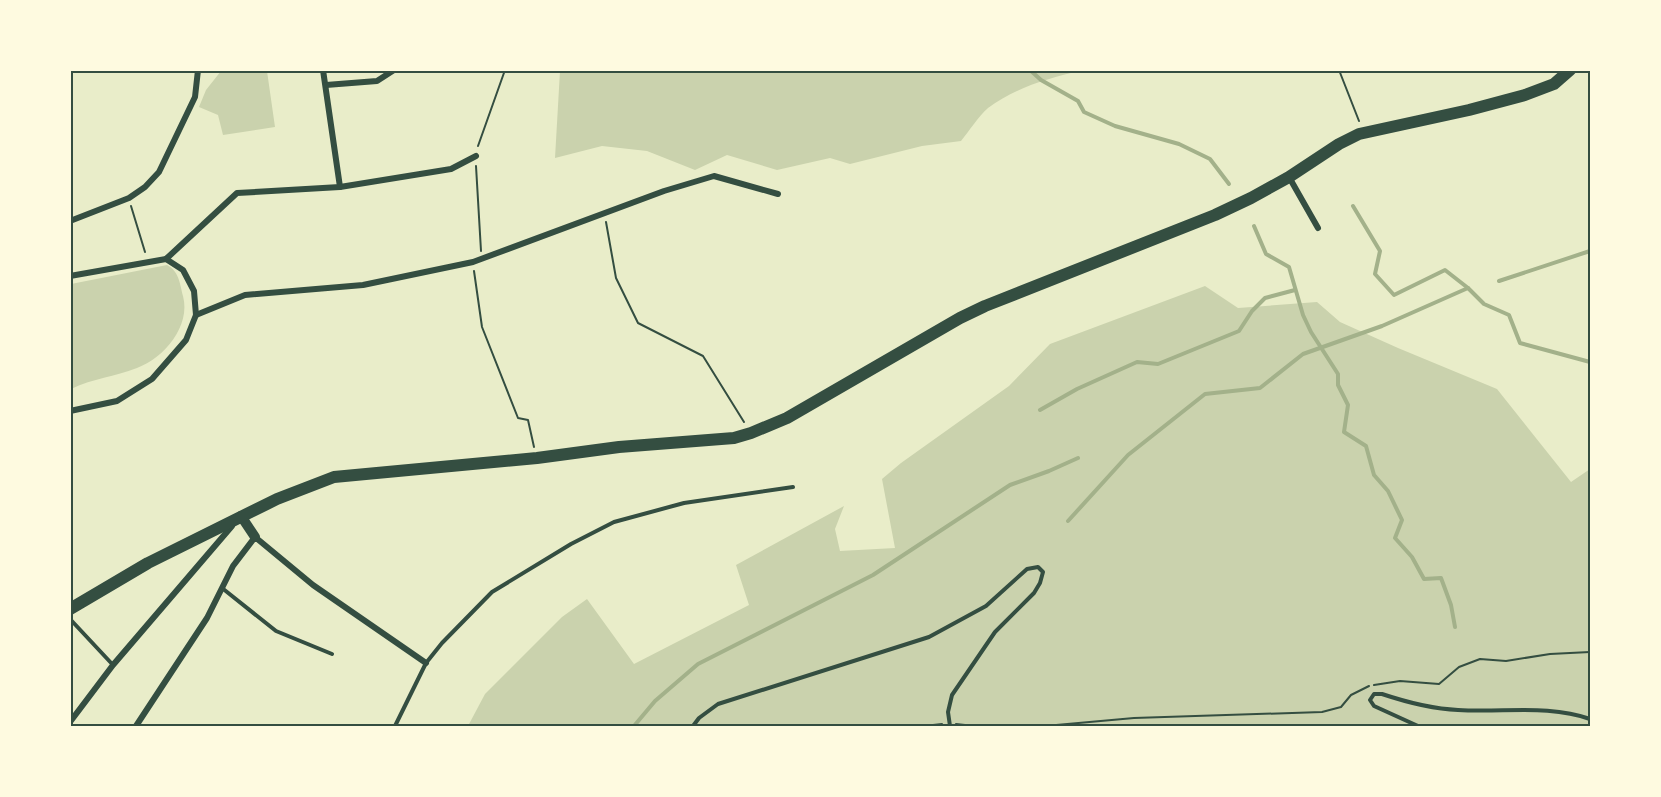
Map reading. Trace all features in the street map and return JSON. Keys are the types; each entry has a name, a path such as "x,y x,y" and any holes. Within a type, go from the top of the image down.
{"main road":[{"path":"70,609 148,563 241,516 334,477 537,459 619,447 734,438 751,433 787,418 960,318 1215,215 1288,177 1339,144 1363,133 1469,110 1525,95 1554,84 1570,70"}],"street":[{"path":"70,221 129,198 145,187 159,172 195,97 198,70"},
{"path":"323,70 340,187"},
{"path":"326,85 377,81 394,70"},
{"path":"70,276 166,259 237,193 340,187 451,169 476,156"},
{"path":"196,315 245,295 363,285 481,260 664,191 714,176 778,194"},
{"path":"1288,177 1318,228"},
{"path":"70,411 117,401 152,379 186,340 196,315 194,291 183,270 166,259"},
{"path":"70,722 113,664 241,516 255,537 313,585 426,663"},
{"path":"136,726 207,618 233,566 255,537"}],"lane":[{"path":"395,726 426,663 442,643 492,592 572,544 614,522 684,502 793,487"},
{"path":"693,726 699,718 718,704 929,637 986,606 1027,569 1038,567 1043,572 1034,593 995,632 952,695 948,712 950,726"},
{"path":"222,588 276,631 332,654"},
{"path":"70,619 113,664"},
{"path":"1418,726 1374,706 1370,700 1374,694 1382,694 1457,710 1572,712 1590,719"}],"path":[{"path":"481,260 476,156 479,141 505,70"},
{"path":"1340,70 1363,133"},
{"path":"129,198 148,261"},
{"path":"605,213 616,278 638,323 703,356 751,433"},
{"path":"473,262 482,327 518,418 528,420 537,459"},
{"path":"1045,726 1134,718 1322,711 1341,707 1351,694 1363,688 1384,683 1400,681 1439,684 1459,668 1480,659 1506,661 1590,651"}],"green space":[{"path":"560,70 1080,71 1032,85 998,101 984,112 961,141 922,146 850,164 830,158 777,170 727,155 695,170 647,151 602,146 555,158"},
{"path":"221,71 267,71 275,127 223,135 218,115 199,107 206,90"},
{"path":"167,265 178,278 184,307 183,318 173,340 157,357 137,368 71,389 71,284"},
{"path":"1205,286 1238,308 1317,302 1340,322 1497,389 1571,482 1590,469 1590,726 468,726 485,694 562,617 587,599 634,664 749,605 736,565 844,506 835,529 840,551 895,548 882,479 1009,386 1050,344"}],"waterway":[{"path":"1030,70 1041,80 1078,101 1084,112 1115,126 1179,144 1210,159 1229,184"},
{"path":"1353,206 1380,251 1375,274 1394,295 1445,270 1484,304 1509,315 1520,343 1590,362"},
{"path":"1254,226 1266,254 1289,267 1303,315 1338,374 1338,385 1348,405 1344,432 1366,446 1374,475 1388,491 1402,520 1395,538 1412,557 1424,579 1441,578 1451,605 1455,627"},
{"path":"1499,281 1590,251"},
{"path":"1068,521 1128,455 1205,394 1260,388 1303,354 1382,326 1468,288"},
{"path":"1040,410 1077,389 1137,362 1158,364 1239,331 1252,311 1265,298 1295,290"},
{"path":"634,726 655,701 698,664 873,575 1010,485 1078,458"}]}
